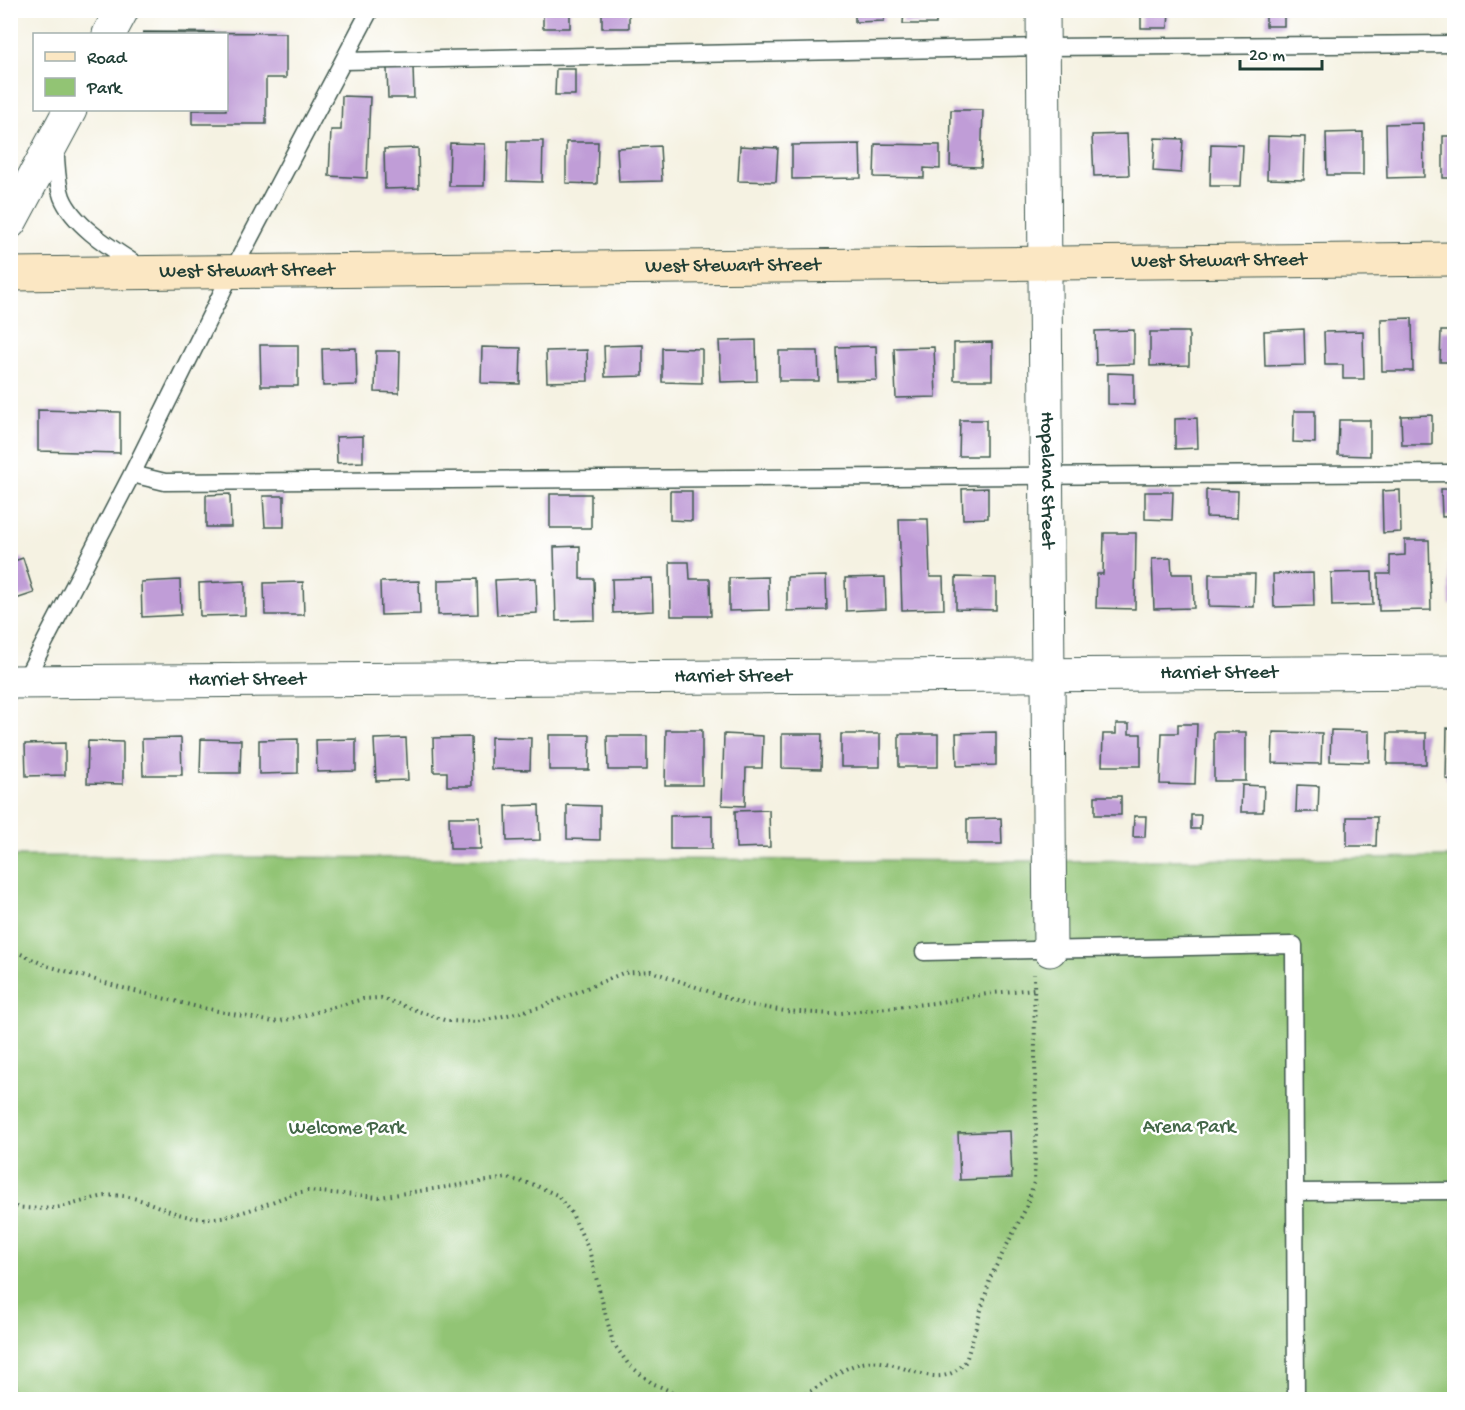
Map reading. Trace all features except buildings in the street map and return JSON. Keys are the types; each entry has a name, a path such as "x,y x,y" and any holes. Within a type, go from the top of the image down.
{"main road":[{"name":"West Stewart Street","path":"10,274 1455,259"}],"street":[{"path":"110,33 122,10"},
{"name":"Hopeland Street","path":"1042,950 1048,675 1043,10"},
{"path":"10,222 69,111"},
{"name":"Harriet Street","path":"17,682 1455,672"}],"lane":[{"path":"17,682 132,474 233,270 370,10"},
{"path":"344,61 1044,47 1455,44"},
{"path":"54,140 59,187 66,205 89,232 148,272"},
{"path":"132,474 165,482 1046,474 1455,473"},
{"path":"924,952 1294,945 1296,1400"},
{"path":"1295,1192 1455,1191"}],"path":[{"path":"10,949 45,965 119,987 198,1007 273,1022 363,999 381,998 447,1021 478,1022 541,1007 623,972 651,971 744,1004 785,1011 831,1014 1034,989"},
{"path":"788,1400 805,1395 845,1370 867,1361 931,1376 945,1377 960,1369 966,1361 991,1276 1026,1208 1034,1182 1036,1135 1034,989 1042,950"},
{"path":"10,1206 62,1207 106,1196 127,1196 189,1217 206,1219 229,1216 307,1191 380,1197 507,1178 535,1185 557,1196 572,1214 589,1250 614,1343 630,1365 652,1383 679,1395 704,1400"}],"green space":[{"name":"Welcome Park","path":"10,856 1051,861 1454,857 1454,1399 11,1399"}],"park label":[{"name":"Arena Park","path":"1189,1128"}]}
